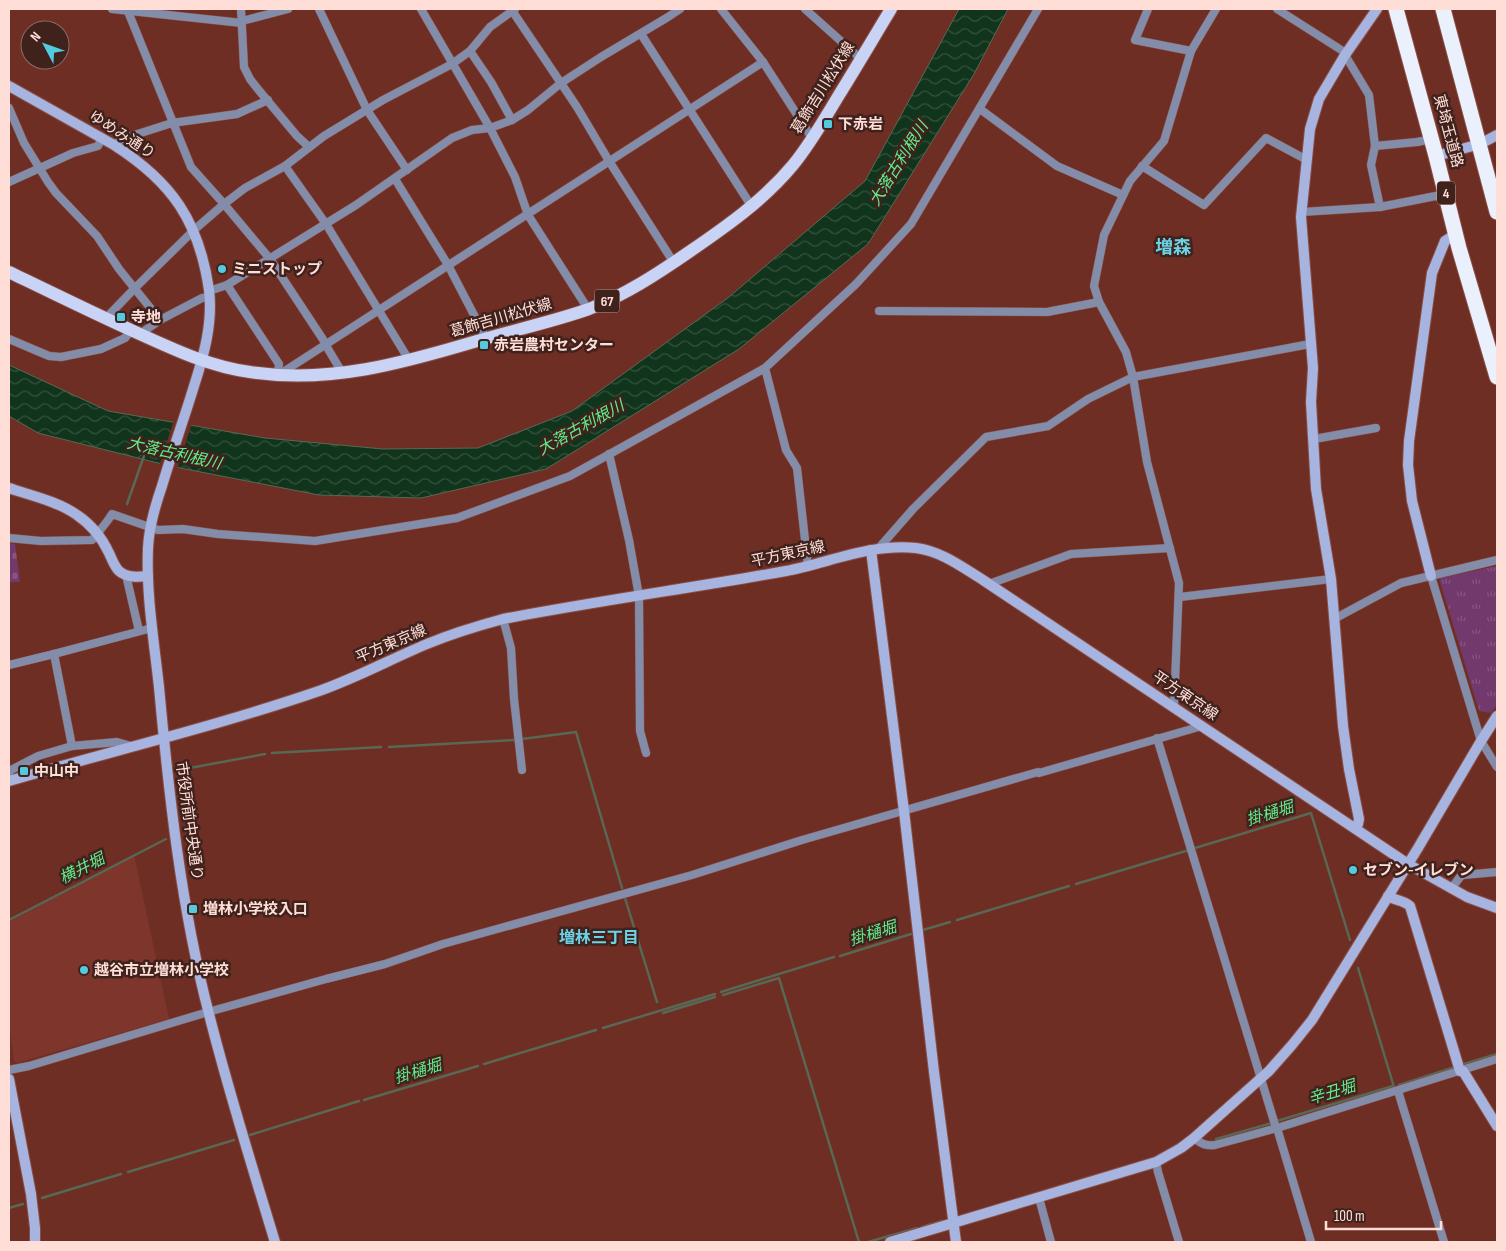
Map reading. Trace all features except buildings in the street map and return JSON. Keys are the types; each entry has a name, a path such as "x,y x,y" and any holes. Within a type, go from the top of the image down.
{"highway":[{"name":"東埼玉道路","path":"1396,9 1432,138 1456,234 1497,377"},
{"name":"東埼玉道路","path":"1443,9 1497,212"}],"main road":[{"name":"葛飾吉川松伏線","path":"9,272 135,332 202,361 250,372 278,375 343,374 409,360 588,309 624,292 674,262 752,207 792,166 812,138 891,9"}],"street":[{"path":"112,9 242,22 288,9"},
{"path":"241,9 244,67 250,79 308,147"},
{"path":"319,9 367,110 407,170"},
{"path":"421,9 490,128 515,177 528,214 588,309"},
{"path":"106,318 194,230 224,204 246,188 285,166 308,147 367,110 452,64 470,51 490,27 513,9 674,262"},
{"path":"9,339 49,356 61,357 108,346 125,338 227,285 270,259 395,179 452,138 472,130 490,128 512,120 528,110 561,83 680,9"},
{"path":"721,9 763,62 812,138"},
{"path":"805,9 860,59"},
{"path":"9,538 41,541 92,540 103,529 112,514 158,530 183,528 218,534 315,541 457,518 570,476 765,368 856,284 912,224 1038,9"},
{"path":"1148,9 1135,40 1191,51"},
{"path":"1174,707 1180,597 1179,583 1147,462 1133,377 1126,352 1099,302 1094,286 1104,234 1130,180 1164,141 1191,51 1216,9"},
{"path":"1277,9 1298,20 1345,54 1369,95 1374,146 1371,165 1380,207"},
{"path":"1355,828 1359,819 1343,726 1331,579 1316,489 1311,402 1313,368 1302,212 1310,129 1319,99 1345,54 1377,9"},
{"path":"127,10 191,167 270,259 326,344 343,374"},
{"path":"640,34 752,207"},
{"path":"470,51 491,82 512,120"},
{"path":"278,375 763,62"},
{"name":"ゆめみ通り","path":"9,86 128,154 156,177 176,200 194,230 205,267 209,294 208,336 202,361 153,514"},
{"path":"114,145 122,139 172,123 237,114 268,100"},
{"path":"9,108 24,143 56,192 97,236 119,269 160,320"},
{"path":"980,109 1057,166 1123,195"},
{"path":"1436,156 1480,144 1497,135"},
{"path":"9,182 73,153 98,146 102,138"},
{"path":"1142,166 1204,205 1266,138 1307,160"},
{"path":"1374,146 1417,142 1432,138"},
{"path":"285,166 326,224 409,360"},
{"path":"395,179 448,266 486,338"},
{"path":"1302,212 1380,207 1446,194"},
{"path":"1456,234 1445,241 1432,273 1409,441 1410,494 1431,576 1480,741 1497,767"},
{"path":"227,285 279,364 278,375"},
{"path":"879,311 1047,312 1099,302"},
{"path":"956,1242 934,1072 874,550 986,437 1048,426 1088,399 1133,377 1310,344"},
{"path":"765,368 786,450 797,468 808,567"},
{"path":"1314,439 1376,428"},
{"path":"609,454 629,540 639,596 640,731 646,753"},
{"path":"9,488 65,507 90,524 98,533 120,572 136,577 148,576"},
{"name":"市役所前中央通り","path":"153,514 150,527 148,576 163,739 180,869 208,1012 237,1118 275,1242"},
{"name":"平方東京線","path":"9,781 194,730 320,690 428,644 503,619 808,567 874,550 916,548 940,554 989,584 1408,864 1467,897 1497,908"},
{"path":"989,584 1071,554 1170,548"},
{"path":"1334,619 1401,583 1497,560"},
{"path":"126,575 139,631"},
{"path":"1180,597 1331,579"},
{"path":"503,619 511,648 514,699 522,770"},
{"path":"9,665 152,628"},
{"path":"54,654 72,746"},
{"path":"890,1242 1156,1162 1181,1148 1194,1138 1261,1078 1312,1020 1408,864 1480,741 1497,716"},
{"path":"9,1070 29,1066 208,1012 385,964 444,944 692,875 802,840 1202,726"},
{"path":"1157,738 1311,1242"},
{"path":"9,773 11,770 38,756 72,746 117,742 131,746"},
{"path":"1451,889 1463,875 1497,872"},
{"path":"1388,896 1394,900 1403,900 1410,906 1461,1071 1497,1126"},
{"path":"1194,1138 1200,1143 1215,1146 1497,1059"},
{"path":"9,1079 31,1194 36,1228 35,1242"},
{"path":"1398,1091 1444,1242"},
{"path":"1156,1162 1179,1242"},
{"path":"1039,1198 1051,1242"}],"shaded area":[{"name":"越谷市立増林小学校","path":"134,855 169,1019 17,1063 14,1061 9,1023 9,922"}],"green space":[{"path":"9,543 15,544 20,582 9,582"},
{"path":"1497,566 1497,705 1491,713 1479,711 1439,578"}],"water":[{"name":"大落古利根川","path":"959,9 1008,9 974,74 868,244 739,349 546,469 421,498 319,495 170,466 38,433 9,416 9,365 108,411 265,438 383,449 478,448 572,411 729,297 865,181"}],"pier":[{"path":"174,420 192,423 177,470 159,466"}],"waterway":[{"name":"大落古利根川","path":"127,504 144,456"},
{"path":"522,739 576,732 622,888"},
{"path":"389,747 514,740"},
{"path":"272,753 381,747"},
{"path":"179,770 265,754"},
{"name":"掛樋堀","path":"1195,848 1311,813 1350,940"},
{"name":"横井堀","path":"9,920 166,839"},
{"name":"掛樋堀","path":"1076,884 1189,850"},
{"name":"掛樋堀","path":"957,920 1069,886"},
{"path":"625,898 657,1002"},
{"name":"掛樋堀","path":"923,930 950,922"},
{"name":"掛樋堀","path":"840,956 911,934"},
{"name":"掛樋堀","path":"721,992 834,957"},
{"name":"掛樋堀","path":"1358,968 1394,1087"},
{"path":"723,995 779,978 859,1242"},
{"name":"掛樋堀","path":"603,1028 715,994"},
{"name":"掛樋堀","path":"663,1013 715,997"},
{"name":"掛樋堀","path":"484,1064 596,1030"},
{"name":"辛丑堀","path":"1464,1064 1497,1054"},
{"name":"掛樋堀","path":"364,1100 478,1066"},
{"name":"辛丑堀","path":"1399,1085 1455,1067"},
{"name":"辛丑堀","path":"1277,1121 1393,1086"},
{"name":"掛樋堀","path":"250,1135 359,1101"},
{"name":"辛丑堀","path":"1216,1139 1272,1123"},
{"name":"掛樋堀","path":"128,1172 234,1140"},
{"name":"掛樋堀","path":"42,1198 121,1174"},
{"name":"掛樋堀","path":"9,1208 23,1204"},
{"name":"辛丑堀","path":"922,1227 942,1221"},
{"name":"辛丑堀","path":"868,1242 917,1228"}],"place":[{"name":"下赤岩","path":"828,124"},
{"name":"ミニストップ","path":"222,269"},
{"name":"寺地","path":"121,317"},
{"name":"赤岩農村センター","path":"484,345"},
{"name":"中山中","path":"24,771"},
{"name":"セブン-イレブン","path":"1353,870"},
{"name":"増林小学校入口","path":"193,909"},
{"name":"越谷市立増林小学校","path":"84,970"}],"district":[{"name":"増森","path":"1173,247"},
{"name":"増林三丁目","path":"599,938"}]}
